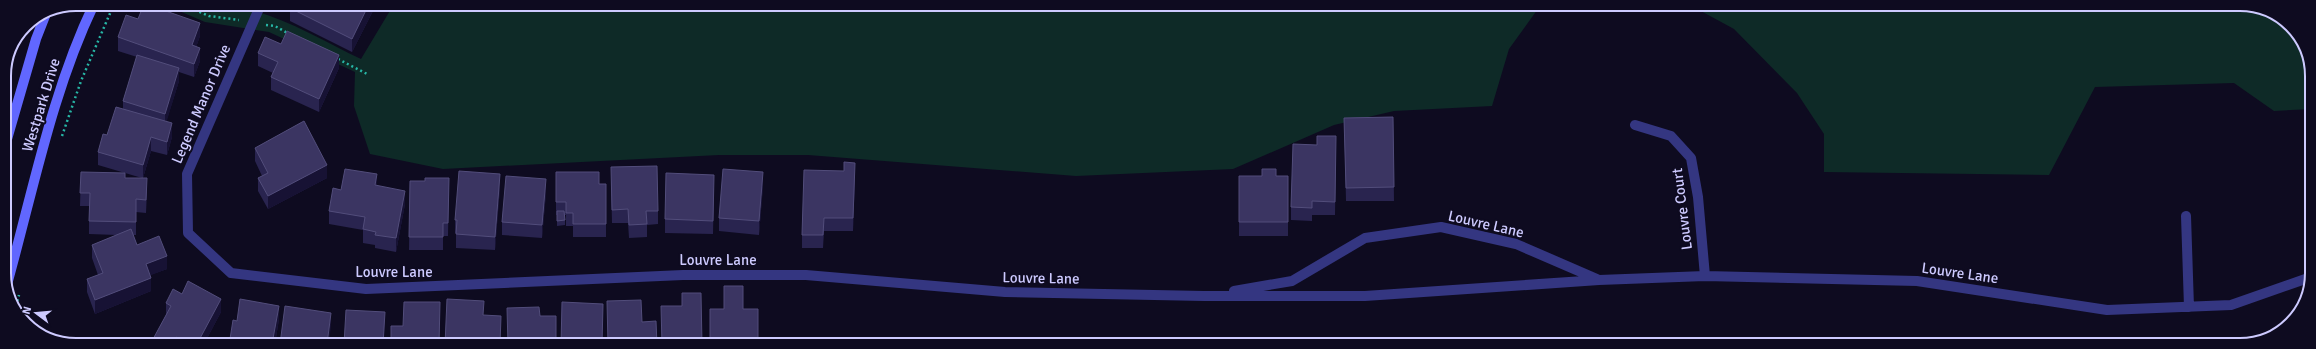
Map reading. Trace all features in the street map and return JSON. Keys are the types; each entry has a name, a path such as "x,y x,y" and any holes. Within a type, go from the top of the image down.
{"main road":[{"name":"Westpark Drive","path":"11,270 29,206 48,124 78,37 91,11"},
{"name":"Westpark Drive","path":"11,125 36,39 43,20"}],"street":[{"name":"Legend Manor Drive","path":"231,273 188,232 187,174 258,11"},
{"name":"Louvre Court","path":"1635,125 1671,136 1691,158 1698,197 1705,276"},
{"path":"2186,216 2189,307"},
{"name":"Louvre Lane","path":"1204,296 1292,281 1365,238 1441,227 1516,244 1599,280"},
{"name":"Louvre Lane","path":"231,273 366,289 683,275 806,275 1005,292 1204,296 1365,296 1599,280 1705,276 1917,281 2107,310 2231,305 2304,279"}],"path":[{"path":"61,139 81,81 111,11"},
{"path":"197,11 209,16 275,26 295,37"},
{"path":"336,58 369,75"},
{"path":"17,301 20,291"}],"green space":[{"path":"179,11 259,12 289,23 361,59 390,11 1536,11 1509,49 1492,106 1394,111 1334,125 1233,169 1076,176 808,155 719,155 443,169 370,154 354,106 355,72 269,32 205,22"},
{"path":"1701,11 2248,12 2261,14 2276,22 2283,27 2296,44 2302,55 2304,64 2305,109 2274,111 2234,83 2095,87 2049,175 1824,172 1824,134 1797,93 1734,29"}],"building":[{"path":"141,11 166,11 200,23 192,45 200,48 194,64 118,37 126,15 138,19"},
{"path":"296,11 366,11 352,39"},
{"path":"287,31 339,55 319,99 271,77 278,62 258,53 265,37 281,44"},
{"path":"137,55 179,68 165,114 123,101"},
{"path":"116,107 172,123 167,142 151,137 143,165 98,152 103,134 107,135"},
{"path":"1393,117 1394,187 1346,188 1344,118"},
{"path":"304,121 327,165 268,196 258,178 268,173 255,148"},
{"path":"1317,136 1336,136 1335,202 1312,201 1312,208 1291,207 1293,144 1317,145"},
{"path":"844,162 855,163 853,218 824,218 823,235 802,235 804,170 844,171"},
{"path":"657,166 658,211 646,211 647,224 629,225 628,209 612,210 611,167"},
{"path":"345,169 377,174 375,185 405,191 396,238 375,235 376,232 363,229 365,217 329,211 333,188 341,190"},
{"path":"723,169 763,172 759,221 719,218"},
{"path":"1262,169 1276,169 1276,176 1288,176 1288,222 1239,222 1239,176 1262,176"},
{"path":"459,171 500,174 495,237 456,234 457,220 455,220"},
{"path":"81,172 125,173 125,178 147,178 146,200 136,199 136,222 89,221 90,193 80,193"},
{"path":"556,172 599,172 599,184 606,184 606,224 573,224 573,213 566,213 566,202 556,202"},
{"path":"666,173 714,175 713,221 665,219"},
{"path":"506,176 546,179 542,225 502,222"},
{"path":"425,178 449,178 448,223 443,223 443,237 409,237 410,181 425,181"},
{"path":"557,211 564,211 565,220 557,221"},
{"path":"131,229 137,245 159,236 167,256 146,264 151,278 95,300 87,279 103,273 92,245"},
{"path":"188,281 221,299 200,338 154,338 171,306 166,303 173,289 182,294"},
{"path":"724,286 743,286 743,309 758,309 758,338 710,338 710,309 724,309"},
{"path":"682,293 701,293 702,338 662,338 661,306 682,306"},
{"path":"240,299 279,306 273,338 230,338 233,320 237,321"},
{"path":"447,299 484,301 483,315 501,316 500,338 445,338"},
{"path":"641,300 642,322 656,321 657,338 608,338 607,301"},
{"path":"404,302 440,302 439,338 391,338 391,326 403,326"},
{"path":"562,302 603,304 602,338 561,338"},
{"path":"285,306 331,313 328,338 281,338"},
{"path":"539,307 540,316 556,316 556,338 508,338 507,308"},
{"path":"346,310 385,312 383,338 344,338"}]}
